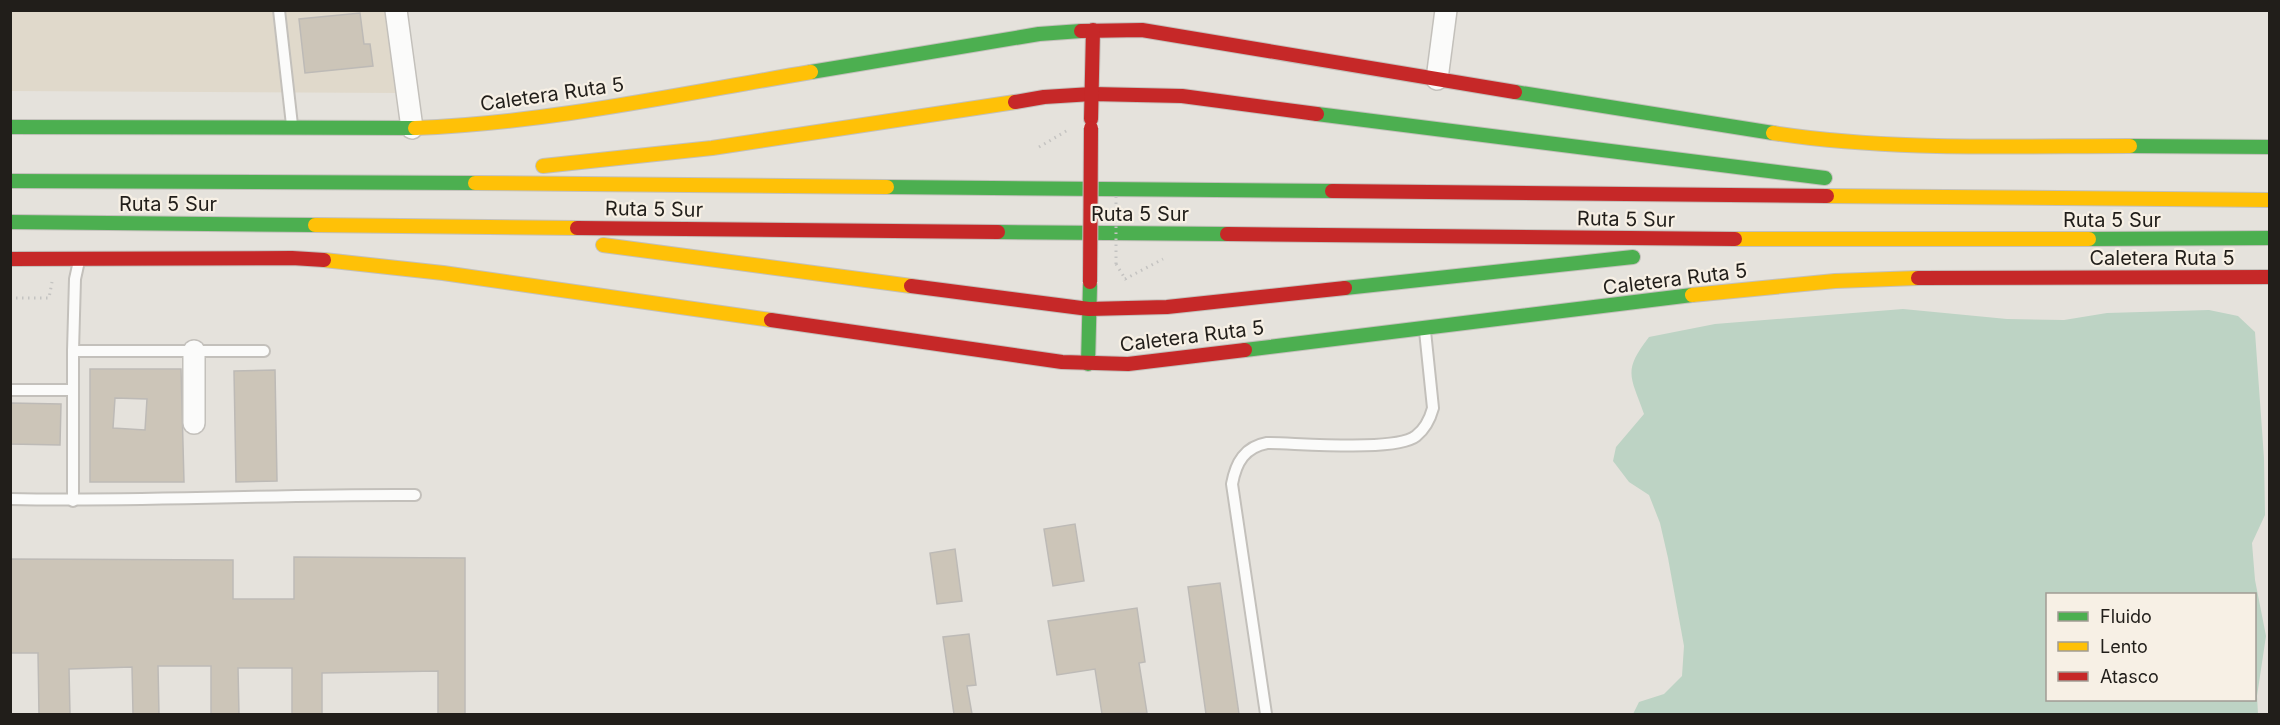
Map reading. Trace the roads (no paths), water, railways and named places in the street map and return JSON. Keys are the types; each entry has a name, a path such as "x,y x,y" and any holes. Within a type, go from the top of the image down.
{"main road":[{"name":"Caletera Ruta 5","path":"10,127 412,128 464,126 575,111 1039,34 1093,30 1142,30 1744,130 1818,139 1898,145 2270,147"},
{"path":"1088,364 1093,30"},
{"path":"530,167 712,148 1044,98 1092,94 1182,96 1437,131 1833,179"},
{"path":"382,182 507,170"},
{"name":"Ruta 5 Sur","path":"10,181 382,182 2270,200"},
{"path":"1868,183 1985,197"},
{"name":"Ruta 5 Sur","path":"10,222 1796,240 2270,238"},
{"path":"462,226 1089,309 1167,307 1641,256"},
{"path":"1677,252 1796,240"},
{"name":"Caletera Ruta 5","path":"10,259 292,258 355,262 1088,364 1128,364 1713,293 1835,281 1894,278 2270,277"}],"street":[{"path":"396,10 412,128"},
{"path":"1437,79 1446,10"},
{"path":"194,351 194,423"}],"lane":[{"path":"279,10 292,128"},
{"path":"74,501 73,351 75,279 80,259"},
{"path":"1266,714 1232,484 1238,464 1244,454 1255,446 1267,443 1392,445 1415,437 1430,419 1433,408 1424,328"},
{"path":"73,351 264,351"},
{"path":"10,390 73,390"},
{"path":"10,499 74,501 313,494 415,495"}]}
